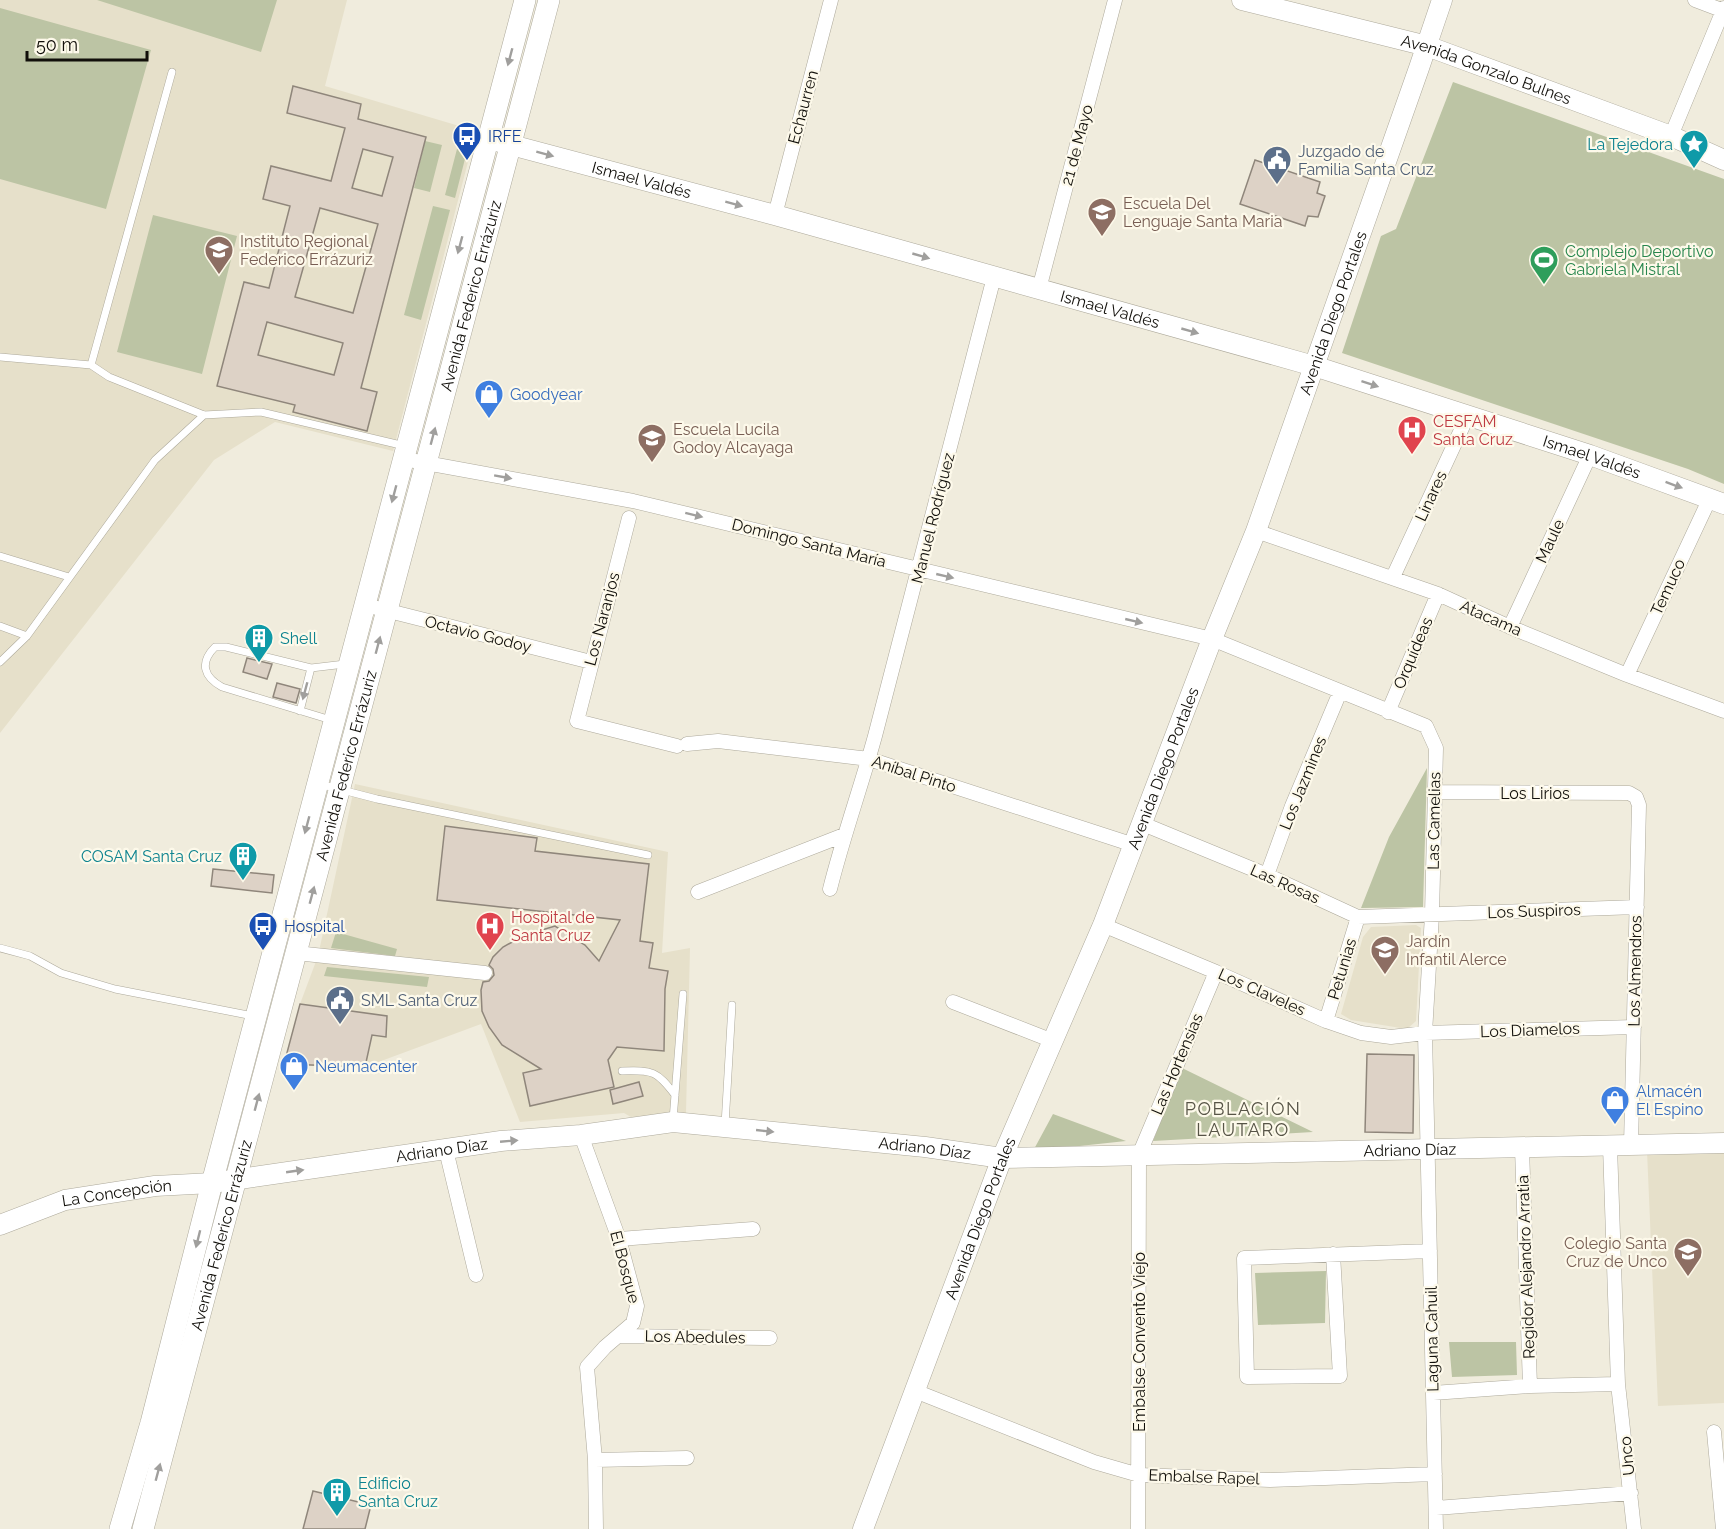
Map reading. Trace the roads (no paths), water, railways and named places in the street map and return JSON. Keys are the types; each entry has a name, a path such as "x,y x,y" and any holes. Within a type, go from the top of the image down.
{"main road":[{"name":"Avenida Federico Errázuriz","path":"120,1529 151,1423 212,1183 525,0"},
{"name":"Avenida Federico Errázuriz","path":"142,1529 549,0"},
{"name":"Avenida Gonzalo Bulnes","path":"1242,0 1427,46 1671,136 1724,160"},
{"name":"Avenida Diego Portales","path":"863,1529 1002,1158 1103,925 1212,639 1256,531 1442,0"},
{"name":"Ismael Valdés","path":"489,139 775,215 1314,366 1590,455 1717,501"},
{"name":"Adriano Díaz","path":"237,1179 501,1141 580,1135 673,1122 925,1147 1002,1158 1724,1143"},
{"name":"La Concepción","path":"0,1225 65,1200 155,1186 212,1183 237,1179"}],"street":[{"name":"Echaurren","path":"775,215 831,0"},
{"name":"21 de Mayo","path":"1040,290 1115,0"},
{"path":"1671,136 1724,10 1695,0"},
{"name":"Manuel Rodríguez","path":"830,889 844,835 869,759 994,277"},
{"name":"Linares","path":"1393,577 1468,415"},
{"name":"Domingo Santa María","path":"405,452 426,463 633,501 1212,639"},
{"name":"Maule","path":"1510,627 1590,455"},
{"name":"Temuco","path":"1627,675 1717,501"},
{"name":"Los Naranjos","path":"629,518 577,721 682,745"},
{"name":"Atacama","path":"1256,531 1438,594 1510,627 1627,675 1724,711"},
{"name":"Orquídeas","path":"1388,712 1438,594"},
{"name":"Octavio Godoy","path":"365,604 591,662"},
{"name":"Las Camelias","path":"1212,639 1426,726 1436,748 1432,915 1425,1033 1427,1149"},
{"name":"Los Jazmines","path":"1267,875 1292,806 1340,692"},
{"name":"Aníbal Pinto","path":"682,745 718,741 869,759 1134,845"},
{"name":"Los Lirios","path":"1434,792 1629,793 1636,797"},
{"name":"Los Almendros","path":"1631,1145 1639,806 1636,797"},
{"name":"Las Rosas","path":"1143,824 1267,875 1358,917 1432,915"},
{"path":"698,892 844,835"},
{"name":"Los Suspiros","path":"1432,915 1637,907"},
{"name":"Petunias","path":"1326,1021 1358,917"},
{"name":"Los Claveles","path":"1103,925 1326,1021 1361,1033 1391,1037 1425,1033"},
{"path":"296,953 485,973"},
{"name":"Las Hortensias","path":"1139,1155 1216,972"},
{"path":"953,1002 1053,1041"},
{"name":"Los Diamelos","path":"1425,1033 1634,1027"},
{"name":"El Bosque","path":"580,1135 619,1239 637,1306 633,1323 605,1347 587,1367 595,1460 596,1529"},
{"name":"Unco","path":"1611,1146 1618,1384 1634,1529"},
{"name":"Regidor Alejandro Arratia","path":"1522,1148 1530,1386"},
{"name":"Laguna Cahuil","path":"1427,1149 1436,1529"},
{"path":"446,1150 476,1275"},
{"name":"Embalse Convento Viejo","path":"1138,1529 1139,1155"},
{"path":"619,1239 753,1229"},
{"path":"1333,1254 1340,1376 1246,1377 1244,1258 1333,1254 1430,1251"},
{"name":"Los Abedules","path":"620,1336 770,1338"},
{"path":"1433,1393 1530,1386 1618,1384"},
{"name":"Embalse Rapel","path":"915,1391 1094,1462 1139,1475 1270,1480 1435,1474"},
{"path":"1714,1432 1723,1529"},
{"path":"595,1460 687,1458"},
{"path":"1436,1508 1631,1492"}],"lane":[{"path":"91,365 172,72"},
{"path":"0,357 91,365 109,377 204,415 261,412 405,452"},
{"path":"0,663 27,636 154,460 204,415"},
{"path":"0,556 69,578"},
{"path":"0,626 27,636"},
{"path":"334,721 222,687 211,681 204,666 207,655 214,647 226,647 311,668 350,663"},
{"path":"300,711 311,668"},
{"path":"318,784 648,855"},
{"path":"0,948 30,957 61,973 115,989 256,1017"},
{"path":"673,1122 683,994"},
{"path":"725,1127 732,1005"},
{"path":"622,1071 636,1071 661,1077 675,1095"}],"place":[{"name":"IRFE","path":"467,162"},
{"name":"La Tejedora","path":"1694,170"},
{"name":"Juzgado de Familia Santa Cruz","path":"1277,186"},
{"name":"Escuela Del Lenguaje Santa Maria","path":"1102,238"},
{"name":"Instituto Regional Federico Errázuriz","path":"219,276"},
{"name":"Complejo Deportivo Gabriela Mistral","path":"1544,286"},
{"name":"Goodyear","path":"489,420"},
{"name":"CESFAM Santa Cruz","path":"1412,456"},
{"name":"Escuela Lucila Godoy Alcayaga","path":"652,464"},
{"name":"Shell","path":"259,664"},
{"name":"COSAM Santa Cruz","path":"243,882"},
{"name":"Hospital","path":"263,952"},
{"name":"Hospital de Santa Cruz","path":"490,952"},
{"name":"Jardín Infantil Alerce","path":"1385,976"},
{"name":"SML Santa Cruz","path":"340,1026"},
{"name":"Neumacenter","path":"294,1092"},
{"name":"Almacén El Espino","path":"1615,1126"},
{"name":"Colegio Santa Cruz de Unco","path":"1688,1278"},
{"name":"Edificio Santa Cruz","path":"337,1518"}],"district":[{"name":"POBLACIÓN LAUTARO","path":"1243,1118"}]}
